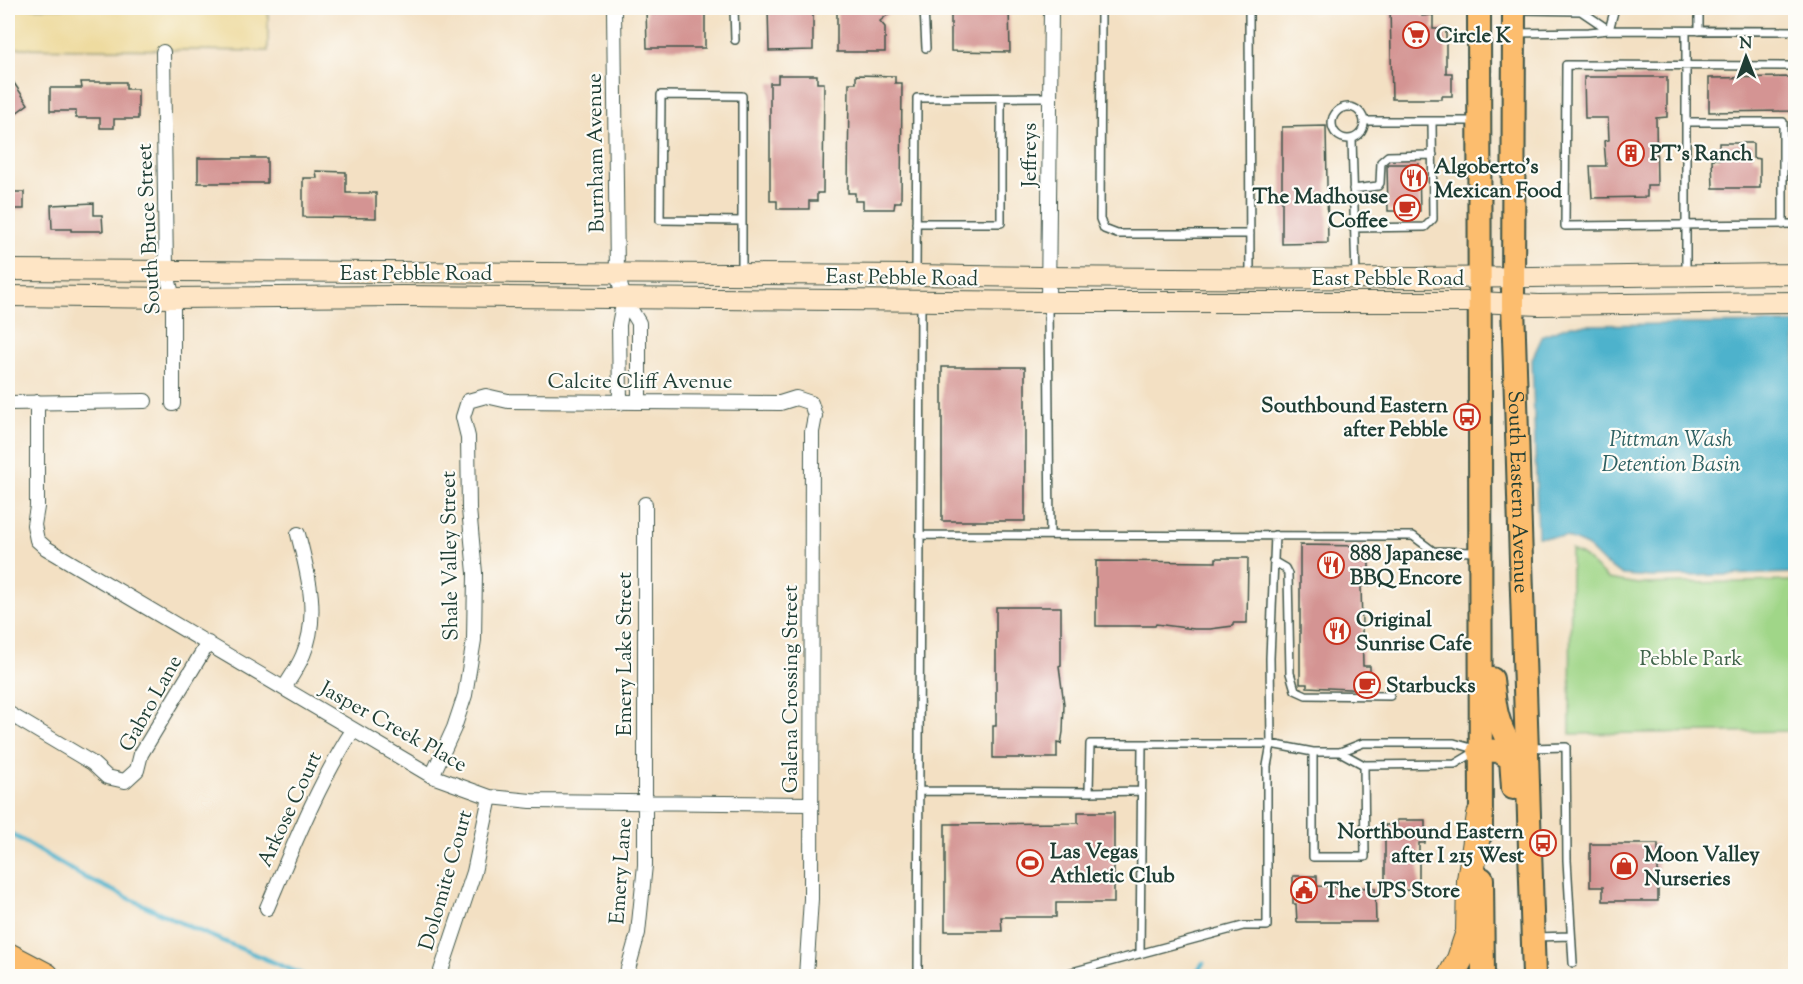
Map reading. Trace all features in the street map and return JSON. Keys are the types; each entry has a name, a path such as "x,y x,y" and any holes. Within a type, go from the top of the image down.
{"highway":[{"path":"1451,976 1460,959 1469,932 1470,880 1480,815"},
{"path":"8,956 46,976"}],"main road":[{"name":"South Eastern Avenue","path":"1479,8 1479,750 1483,976"},
{"name":"South Eastern Avenue","path":"1514,9 1513,305 1534,976"},
{"name":"East Pebble Road","path":"8,270 916,275 1050,278 1514,278 1796,274"},
{"path":"1755,302 1796,290"},
{"name":"East Pebble Road","path":"8,296 1479,302 1513,305 1796,302"},
{"path":"1479,621 1492,676 1496,715 1509,743 1526,749"},
{"path":"1479,750 1499,751 1511,759 1517,856 1521,869 1530,873"}],"street":[{"name":"Burnham Avenue","path":"614,8 617,273 624,298"},
{"name":"Jeffreys","path":"1048,302 1052,8"},
{"name":"South Bruce Street","path":"163,52 166,270 173,298 173,404"},
{"path":"624,298 639,323 639,402"},
{"path":"620,403 619,325 624,298"},
{"name":"Calcite Cliff Avenue","path":"468,401 486,396 508,401 620,403 780,403 796,398 812,403"},
{"path":"8,403 145,401"},
{"name":"Shale Valley Street","path":"432,776 465,695 474,640 475,573 469,509 468,438 463,417 468,401"},
{"name":"Jasper Creek Place","path":"37,402 37,507 34,525 37,540 46,548 432,776 490,797 531,801 811,804"},
{"name":"Galena Crossing Street","path":"806,976 810,923 812,432 815,416 812,403"},
{"name":"Emery Lake Street","path":"645,504 646,804"},
{"path":"284,688 303,655 310,626 312,602 310,580 298,534"},
{"name":"Gabro Lane","path":"8,712 92,763 107,777 126,781 137,770 141,754 208,643"},
{"name":"Arkose Court","path":"267,908 315,798 334,760 353,730"},
{"name":"Dolomite Court","path":"440,974 474,872 490,797"},
{"name":"Emery Lane","path":"626,976 638,933 644,890 646,804"}],"lane":[{"path":"734,8 735,40"},
{"path":"924,8 926,48"},
{"path":"1101,8 1100,219 1104,229 1117,234 1250,234"},
{"path":"1249,8 1250,278"},
{"path":"1609,30 1616,8"},
{"path":"1699,8 1699,31"},
{"path":"1514,9 1581,11 1609,30"},
{"path":"1514,33 1609,30 1796,31"},
{"path":"1686,31 1686,275"},
{"path":"1796,66 1566,65 1565,226 1796,225"},
{"path":"742,222 660,220 661,95 742,96 742,222 742,274"},
{"path":"916,275 917,98 1050,97"},
{"path":"916,223 1001,223 1001,98"},
{"path":"1350,107 1360,111 1364,121 1362,132 1352,139 1343,139 1334,132 1332,126 1334,114 1338,110 1350,107"},
{"path":"1364,121 1479,121"},
{"path":"1353,228 1425,227 1433,219 1432,121"},
{"path":"1686,122 1783,122 1783,225"},
{"path":"1352,139 1356,278"},
{"path":"1353,189 1378,186 1381,162 1388,156 1432,155"},
{"path":"918,976 921,301"},
{"path":"1048,302 1050,535"},
{"path":"919,535 1413,537 1433,551 1480,552"},
{"path":"1057,976 1243,926 1267,926 1267,766 1271,744 1270,658 1275,535"},
{"path":"1274,561 1285,568 1288,574 1290,673 1295,690 1306,694 1390,696"},
{"path":"1089,792 1090,744 1271,744 1313,752 1340,752 1363,743 1454,743 1479,750"},
{"path":"1140,954 1142,744"},
{"path":"1526,749 1566,747 1567,860 1573,963"},
{"path":"1340,752 1364,765 1455,764 1479,750"},
{"path":"1313,752 1313,857 1365,857 1364,765"},
{"path":"919,791 1142,791"},
{"path":"1532,937 1571,936"}],"green space":[{"name":"Pebble Park","path":"1571,550 1582,555 1608,579 1638,584 1795,581 1795,731 1570,734"}],"sand":[{"path":"8,8 268,8 268,51 8,48"}],"water":[{"name":"Pittman Wash Detention Basin","path":"1795,323 1795,573 1652,577 1623,575 1605,564 1587,546 1566,537 1538,537 1532,359 1543,335 1571,325"}],"building":[{"path":"646,8 705,8 705,48 647,48"},
{"path":"768,8 813,8 813,50 769,51"},
{"path":"837,8 896,8 880,21 885,27 885,52 837,52"},
{"path":"951,8 1009,8 1010,52 951,51"},
{"path":"1390,8 1422,8 1422,16 1433,15 1433,29 1446,29 1446,73 1452,73 1452,96 1442,96 1442,99 1392,99"},
{"path":"8,74 28,104 8,119"},
{"path":"778,75 817,75 817,83 824,83 823,193 817,193 817,201 809,201 809,209 777,209 777,201 770,201 770,83 778,83"},
{"path":"856,75 895,76 895,83 902,83 901,202 895,202 894,209 863,209 863,201 855,201 855,193 848,193 849,83 856,83"},
{"path":"1584,77 1667,77 1667,117 1656,118 1657,185 1647,185 1647,197 1592,198 1590,166 1606,166 1604,141 1609,140 1608,118 1585,118"},
{"path":"1796,77 1796,111 1709,112 1709,78"},
{"path":"81,82 126,82 126,89 138,89 138,119 114,119 114,128 100,128 100,118 76,118 76,111 50,111 50,88 82,88"},
{"path":"1326,126 1328,243 1282,244 1282,127"},
{"path":"1719,143 1753,143 1753,158 1760,159 1760,188 1713,188 1712,159 1719,159"},
{"path":"198,158 267,158 267,183 198,183"},
{"path":"1387,164 1419,164 1420,211 1388,211"},
{"path":"316,171 346,172 346,193 376,193 376,218 303,217 303,178 317,178"},
{"path":"8,192 24,192 24,209 8,209"},
{"path":"94,203 94,215 102,215 103,231 52,229 51,205"},
{"path":"942,367 1025,367 1025,521 942,521"},
{"path":"1300,545 1364,546 1364,558 1369,558 1369,586 1361,586 1363,666 1370,666 1370,690 1307,687 1307,684 1300,684"},
{"path":"1216,558 1248,558 1247,623 1233,623 1233,626 1210,629 1156,624 1155,626 1096,626 1096,561 1216,562"},
{"path":"996,607 1061,607 1061,665 1059,666 1064,704 1063,732 1061,744 1057,743 1057,758 993,758 993,726 996,726"},
{"name":"Las Vegas Athletic Club","path":"1078,812 1114,812 1114,903 1056,903 1056,917 1001,917 1002,931 945,931 945,824 1078,823"},
{"path":"1397,820 1425,820 1425,843 1419,843 1419,891 1385,889 1385,825 1397,825"},
{"name":"Moon Valley Nurseries","path":"1590,844 1658,844 1658,901 1603,901 1603,887 1590,887"},
{"path":"1293,876 1317,876 1317,886 1375,888 1376,922 1297,922 1296,904 1293,904"}],"waterway":[{"path":"8,832 84,877 192,928 306,976"},
{"path":"1194,976 1203,963"}],"place":[{"name":"Circle K","path":"1416,35"},
{"name":"PT's Ranch","path":"1631,153"},
{"name":"Algoberto's Mexican Food","path":"1414,178"},
{"name":"The Madhouse Coffee","path":"1407,208"},
{"name":"Southbound Eastern after Pebble","path":"1467,417"},
{"name":"888 Japanese BBQ Encore","path":"1331,565"},
{"name":"Original Sunrise Cafe","path":"1337,631"},
{"name":"Starbucks","path":"1367,685"},
{"name":"Northbound Eastern after I 215 West","path":"1543,843"},
{"name":"Las Vegas Athletic Club","path":"1030,863"},
{"name":"Moon Valley Nurseries","path":"1624,866"},
{"name":"The UPS Store","path":"1304,890"}]}
